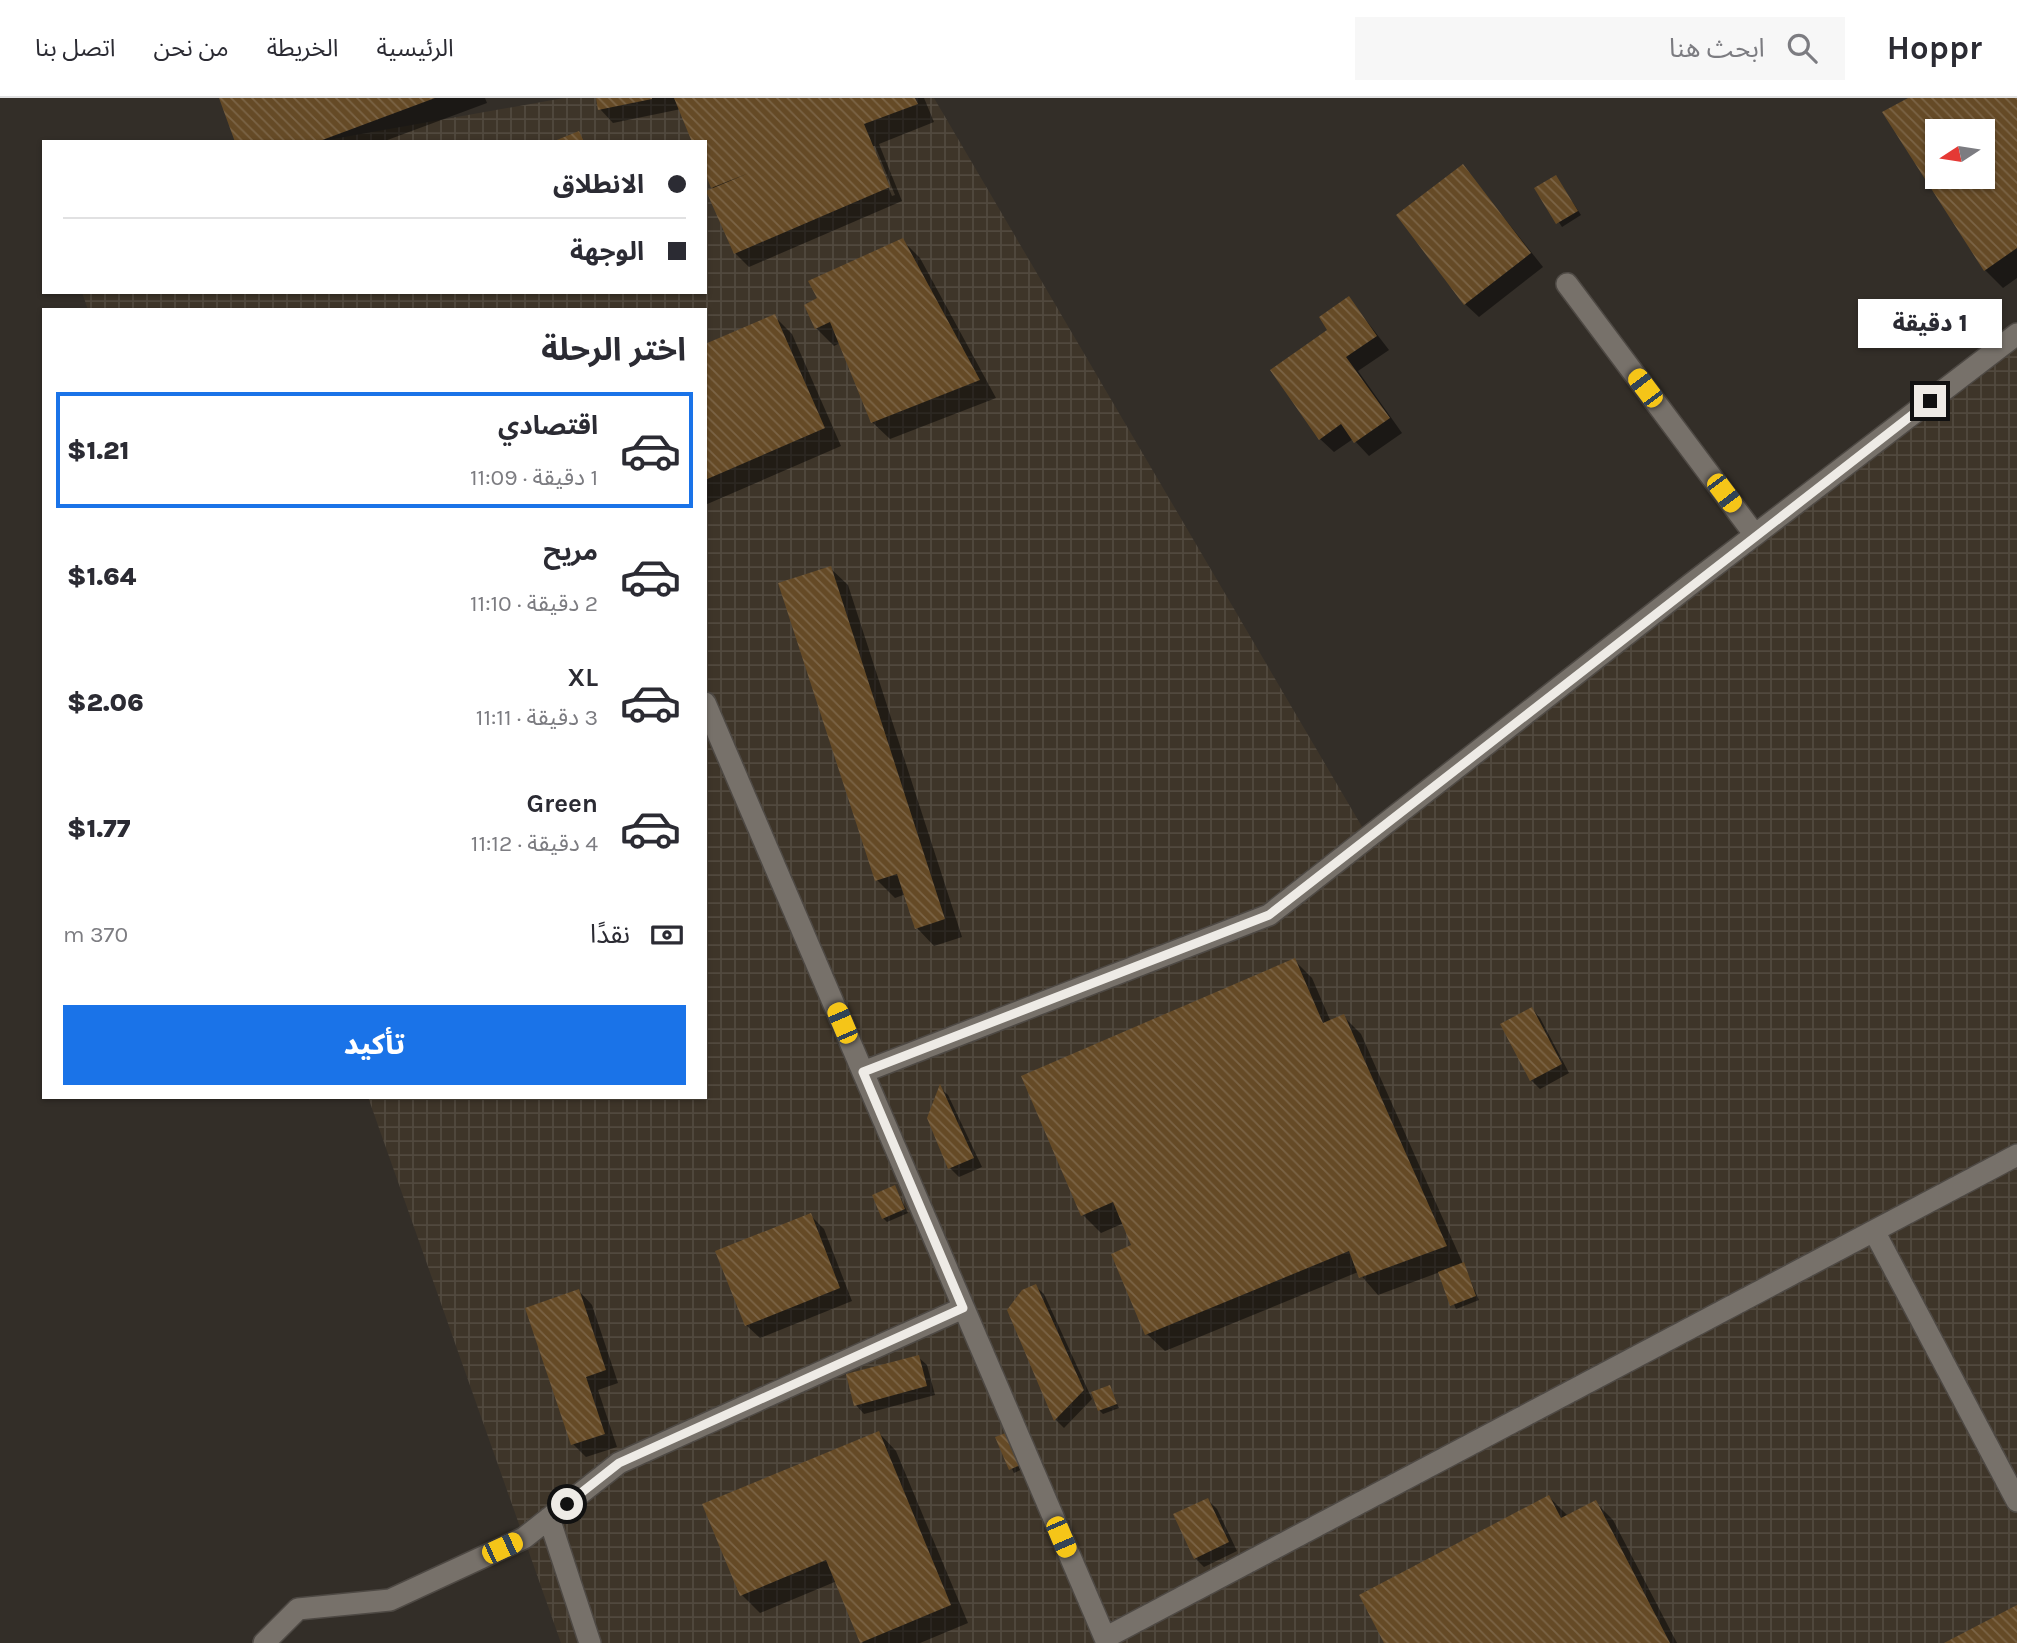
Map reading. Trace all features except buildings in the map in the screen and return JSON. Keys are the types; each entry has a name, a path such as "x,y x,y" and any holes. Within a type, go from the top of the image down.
{"street":[{"path":"1567,284 1755,535"},
{"path":"863,1072 1269,915 2017,334"},
{"path":"707,708 1105,1639 2017,1155"},
{"path":"1874,1231 2017,1501"},
{"path":"264,1643 298,1609 390,1600 524,1538 619,1463 963,1308"},
{"path":"550,1518 590,1643"}],"shaded area":[{"path":"564,98 934,98 1368,837 2017,337 2017,1643 561,1643 369,1099 707,1099 707,308 87,308 83,294 707,294 707,140 327,140"}],"route":[{"path":"567,1504 619,1463 963,1308 863,1072 1269,915 1691,584 1930,401"}]}
